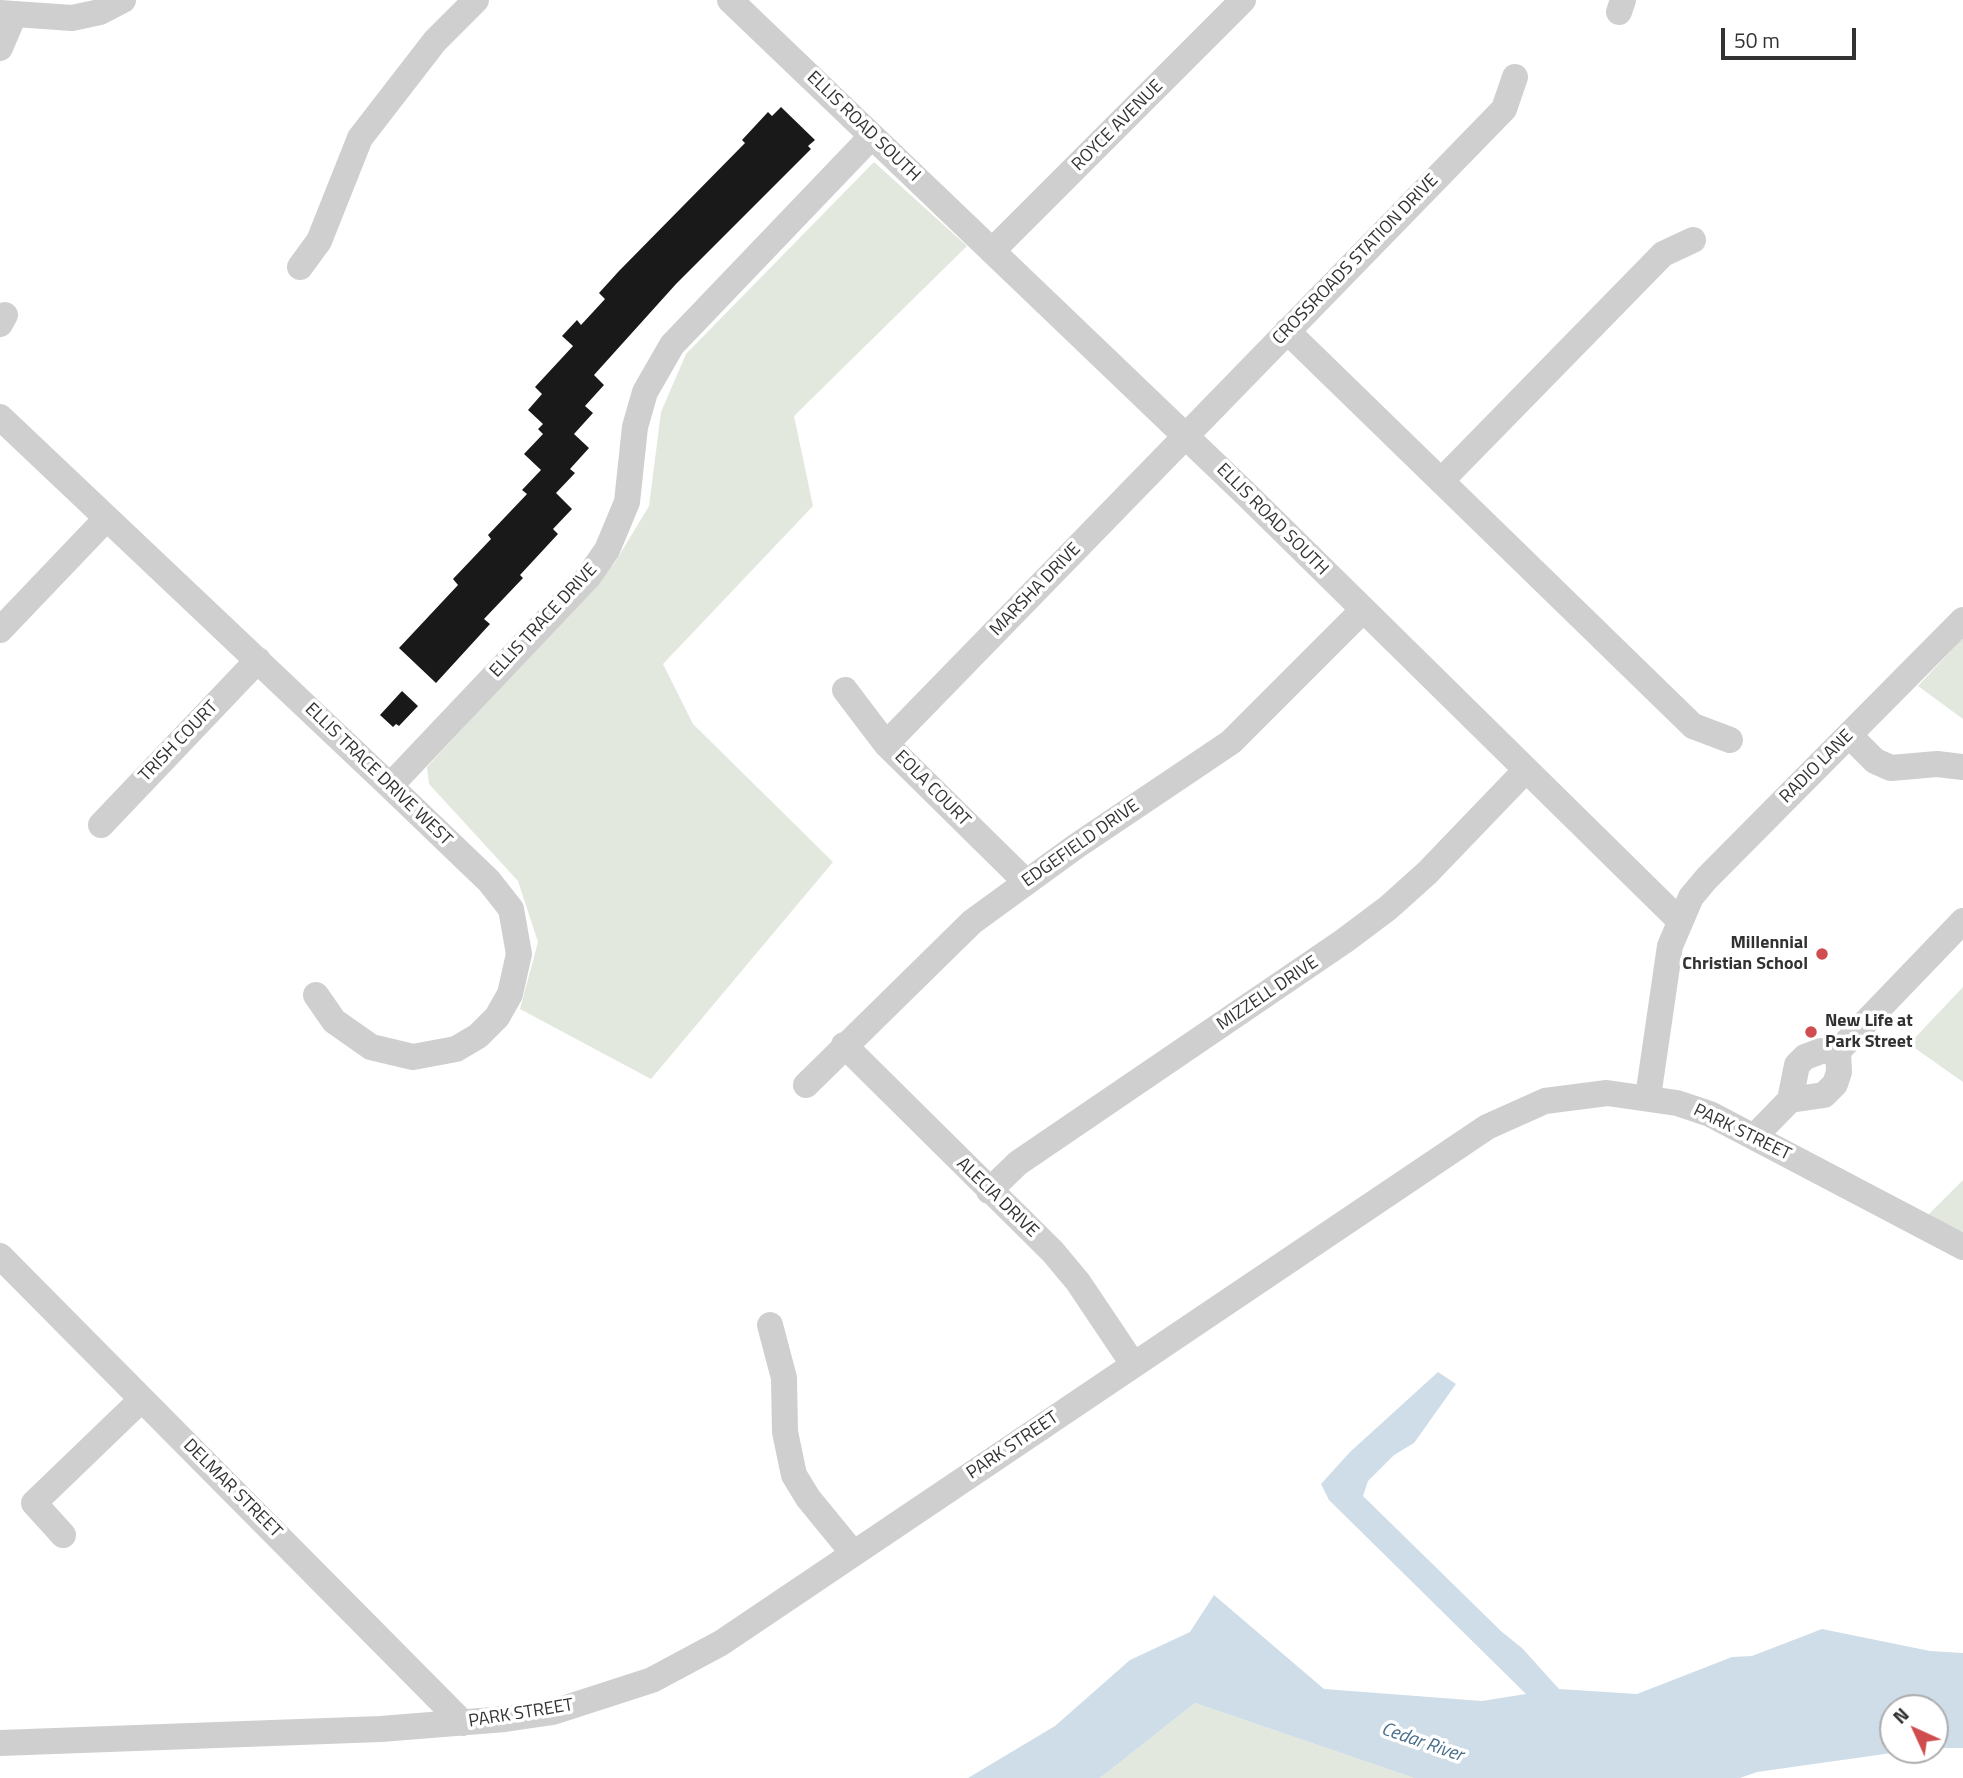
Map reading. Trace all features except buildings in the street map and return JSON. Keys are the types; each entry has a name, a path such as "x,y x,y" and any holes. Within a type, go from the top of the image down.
{"street":[{"path":"0,48 7,14 72,18 100,12 122,0"},
{"path":"300,267 319,242 360,138 435,41 476,0"},
{"name":"ELLIS ROAD SOUTH","path":"730,0 1185,436 1679,920"},
{"name":"ROYCE AVENUE","path":"992,251 1243,0"},
{"name":"CROSSROADS STATION DRIVE","path":"1185,436 1504,109 1516,77"},
{"name":"ELLIS TRACE DRIVE","path":"390,786 589,576 607,550 627,502 635,427 645,391 672,345 872,136"},
{"path":"1441,481 1663,254 1693,240"},
{"path":"1287,331 1693,726 1730,740"},
{"name":"ELLIS TRACE DRIVE WEST","path":"0,417 489,881 511,909 519,954 510,994 497,1017 465,1045 439,1054 413,1057 371,1046 348,1034 326,1011 316,995"},
{"name":"MARSHA DRIVE","path":"886,744 1185,436"},
{"path":"0,630 106,519"},
{"name":"EDGEFIELD DRIVE","path":"806,1085 972,922 1231,742 1363,610"},
{"name":"RADIO LANE","path":"1679,920 1707,878 1963,620"},
{"name":"TRISH COURT","path":"101,824 258,660"},
{"name":"EOLA COURT","path":"845,690 886,744 1026,882"},
{"path":"1849,735 1875,761 1891,768 1937,764 1963,767"},
{"name":"MIZZELL DRIVE","path":"989,1191 1018,1163 1299,972 1388,908 1427,873 1526,771"},
{"path":"1648,1097 1670,946 1679,920"},
{"path":"1754,1137 1790,1100 1797,1065 1805,1057 1821,1051 1838,1051 1963,921"},
{"name":"ALECIA DRIVE","path":"845,1045 1053,1252 1078,1282 1133,1364"},
{"path":"1790,1100 1824,1095 1835,1084 1839,1072 1838,1051"},
{"name":"PARK STREET","path":"0,1743 381,1729 463,1723 553,1712 652,1680 721,1643 1396,1187 1516,1112 1572,1096 1607,1093 1648,1097 1710,1114 1903,1218 1963,1247"},
{"name":"DELMAR STREET","path":"0,1256 463,1723"},
{"path":"770,1325 784,1378 785,1432 794,1475 808,1498 853,1553"},
{"path":"63,1535 35,1506 37,1497 142,1399"}],"shaded area":[{"path":"874,162 967,246 794,416 813,506 663,664 693,724 833,862 651,1079 520,1009 538,942 518,881 429,784 427,767 614,564 649,506 661,412 686,354"},
{"path":"1963,638 1963,719 1918,686"},
{"path":"1963,987 1963,1082 1909,1044"},
{"path":"1963,1180 1963,1232 1926,1217"},
{"path":"1195,1703 1414,1778 1100,1778"}],"water":[{"name":"Cedar River","path":"1438,1372 1456,1384 1414,1443 1394,1455 1368,1481 1363,1496 1502,1632 1522,1648 1559,1689 1637,1694 1732,1657 1752,1656 1822,1629 1930,1651 1963,1653 1963,1748 1949,1748 1949,1694 1879,1694 1879,1755 1757,1772 1740,1778 1414,1778 1195,1703 1100,1778 968,1778 1055,1726 1130,1660 1190,1632 1214,1595 1324,1689 1482,1701 1526,1694 1329,1500 1321,1484 1350,1452"}],"place":[{"name":"Millennial Christian School","path":"1822,954"},
{"name":"New Life at Park Street","path":"1811,1032"}]}
